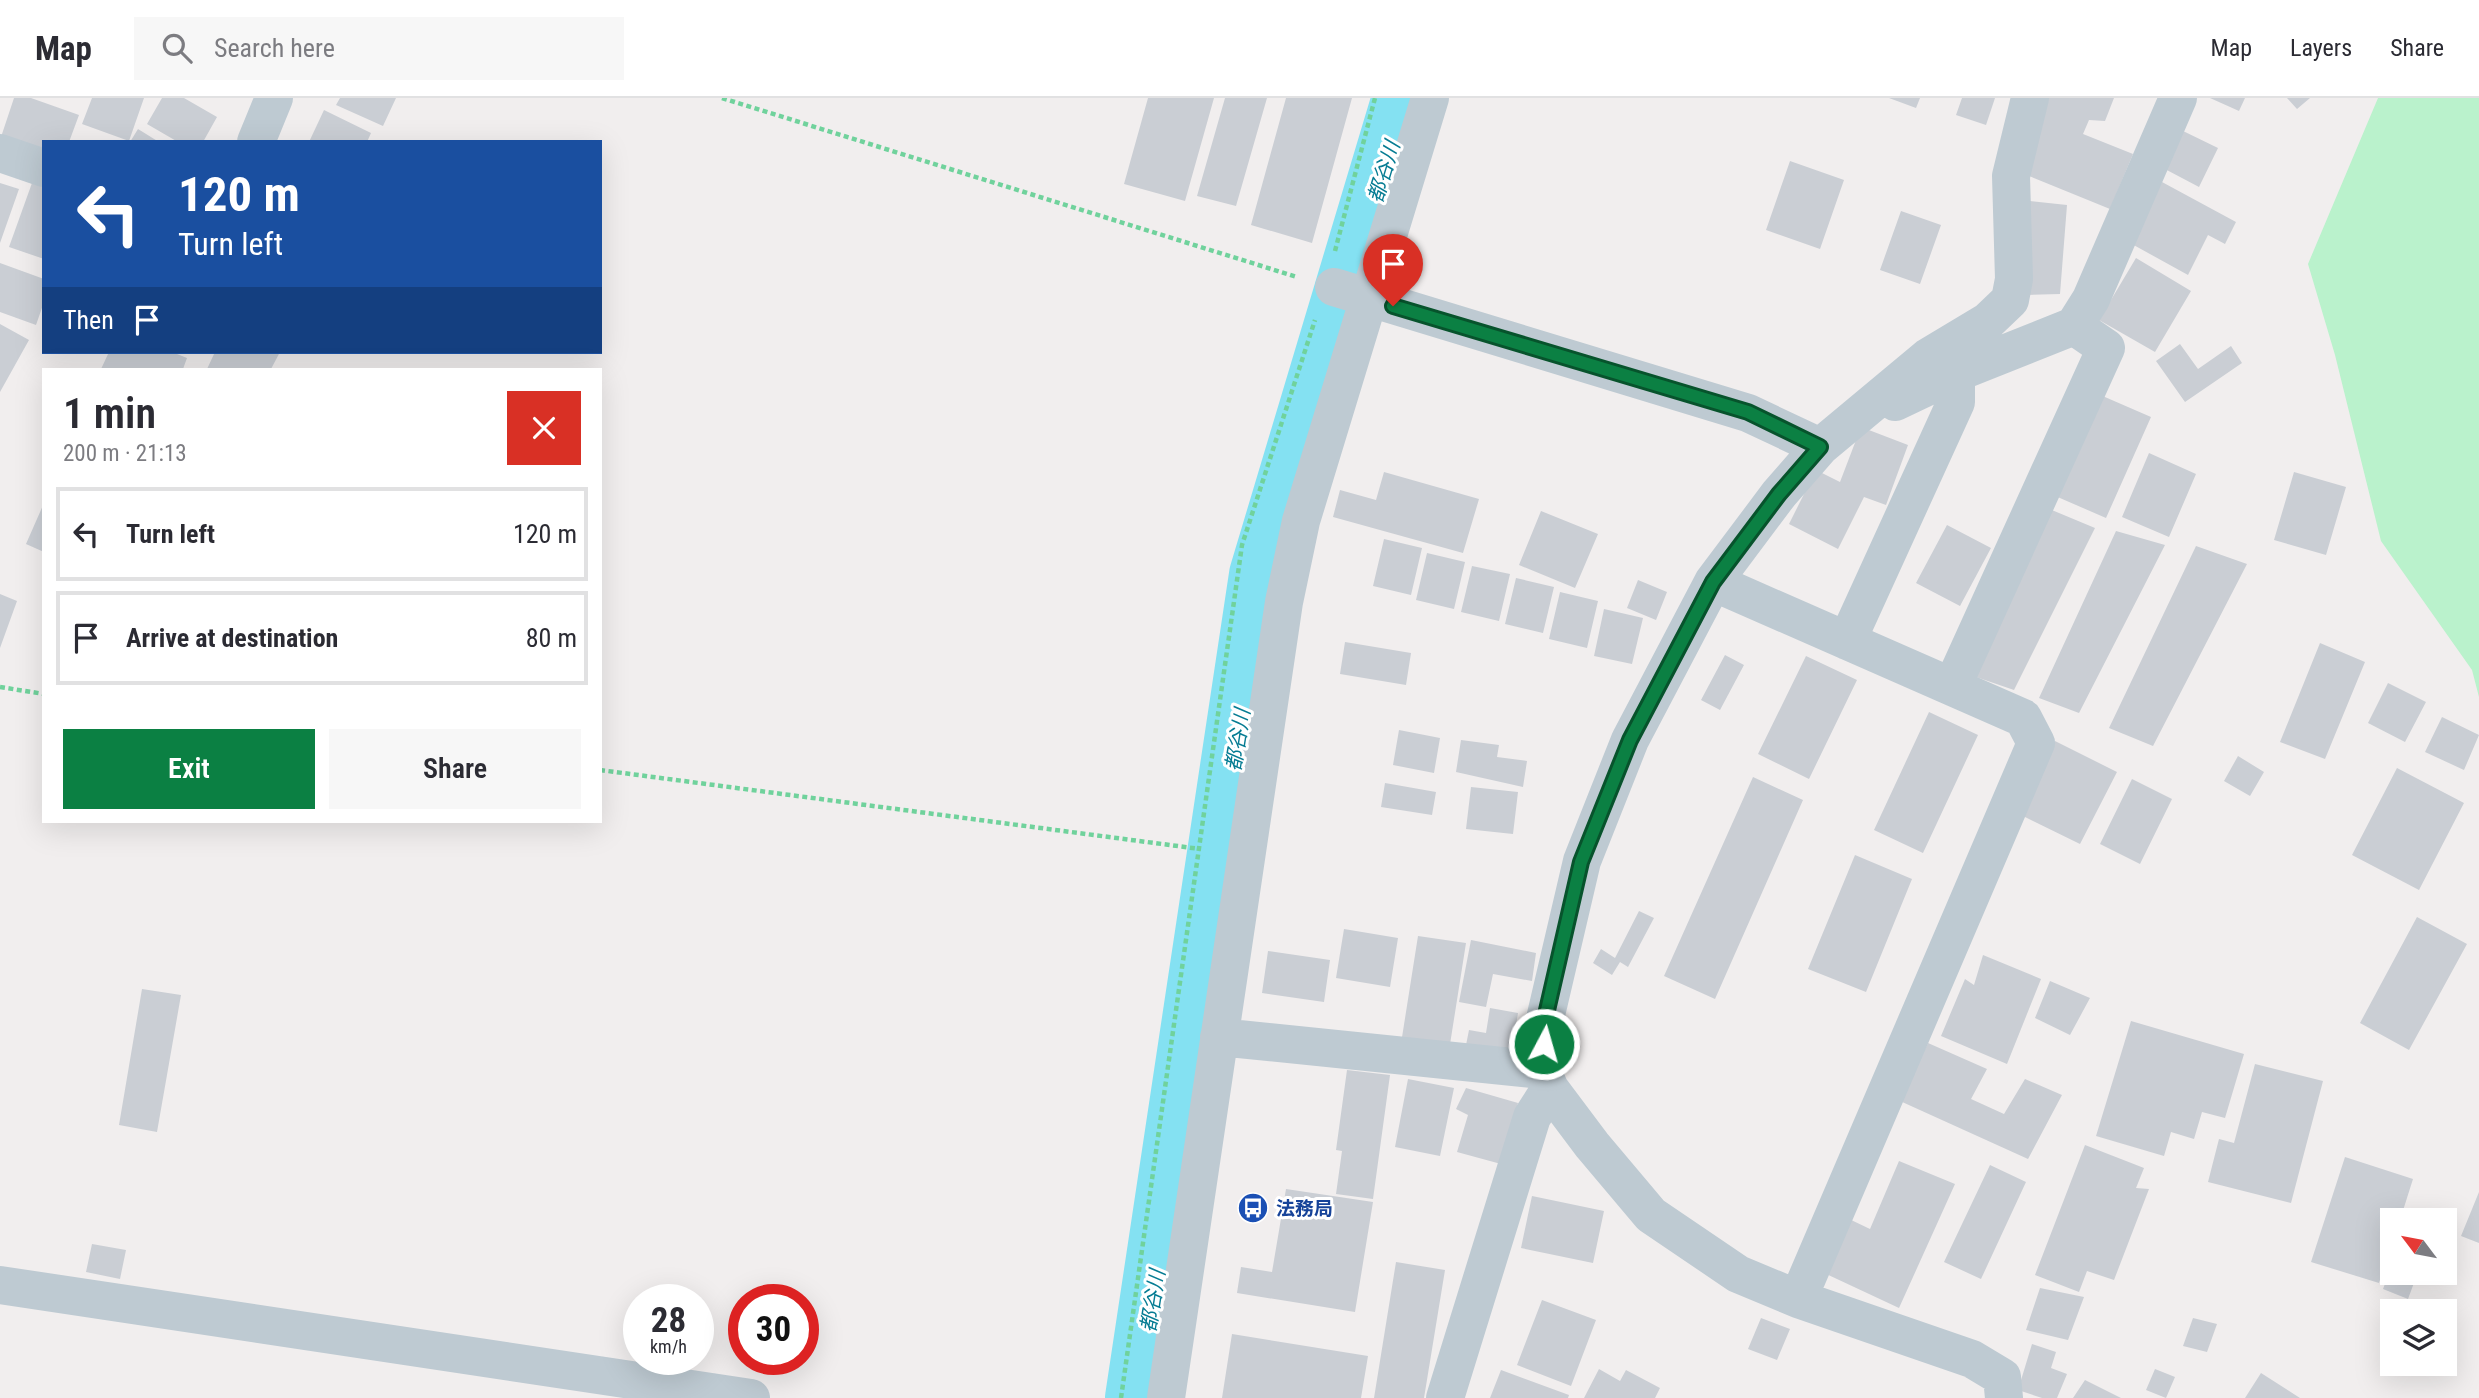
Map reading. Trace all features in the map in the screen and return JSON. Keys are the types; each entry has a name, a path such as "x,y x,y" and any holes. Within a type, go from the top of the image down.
{"street":[{"path":"257,140 274,98"},
{"path":"1166,1398 1284,602 1353,293 1430,98"},
{"path":"1445,1398 1546,1079 1545,1019 1581,862 1630,740 1713,582 1779,494 1820,447 1878,396 1928,357 1988,321 2010,300 2014,279 2011,176 2030,98"},
{"path":"1878,396 1892,404 1956,373 2074,326 2091,299 2178,98"},
{"path":"0,153 42,167"},
{"path":"1353,293 1748,412 1820,447"},
{"path":"1952,687 2106,348 2074,326"},
{"path":"1847,641 1956,402 1956,373"},
{"path":"1713,582 2023,718 2036,743 1798,1299"},
{"path":"1219,1037 1546,1079 1592,1145 1651,1215 1738,1274 1798,1299 1972,1359 2002,1377 2004,1398"},
{"path":"0,1285 751,1398"}],"path":[{"path":"722,98 1353,293"},
{"path":"1121,1398 1242,545 1277,438"},
{"path":"0,687 42,694"},
{"path":"602,770 1200,849"}],"green space":[{"path":"2378,98 2479,98 2479,697 2472,670 2381,541 2335,355 2308,264"}],"building":[{"path":"14,98 31,98 79,115 70,140 42,140 42,150 1,137"},
{"path":"92,98 144,98 129,140 82,124"},
{"path":"162,98 184,98 217,117 204,140 175,140 147,124"},
{"path":"340,98 396,98 383,126 336,105"},
{"path":"1148,98 1214,98 1185,201 1124,184"},
{"path":"1225,98 1267,98 1236,206 1197,196"},
{"path":"1286,98 1352,98 1312,243 1251,225"},
{"path":"1889,98 1920,98 1916,108"},
{"path":"1962,98 1995,98 1986,125 1956,115"},
{"path":"2046,98 2114,98 2105,121 2089,120 2083,134 2133,154 2110,209 2017,171"},
{"path":"2210,98 2245,98 2239,111"},
{"path":"2287,98 2310,98 2297,109"},
{"path":"324,110 371,133 368,140 310,140"},
{"path":"138,129 156,140 131,140"},
{"path":"2181,130 2218,148 2199,187 2163,168"},
{"path":"1790,161 1844,180 1820,249 1766,230"},
{"path":"2162,182 2236,222 2225,244 2208,235 2188,275 2130,243"},
{"path":"0,183 19,189 0,243"},
{"path":"32,183 42,186 42,258 9,247"},
{"path":"2030,201 2067,205 2060,294 2026,295"},
{"path":"1901,211 1941,225 1920,284 1880,270"},
{"path":"2136,258 2191,291 2155,352 2099,320"},
{"path":"0,263 42,278 42,308 36,325 0,312"},
{"path":"0,324 29,340 0,392"},
{"path":"2180,344 2198,369 2231,346 2242,363 2185,402 2156,361"},
{"path":"108,354 177,354 187,358 183,368 101,368"},
{"path":"214,354 279,354 272,368 207,368"},
{"path":"2098,394 2151,417 2106,518 2053,495"},
{"path":"1861,427 1908,445 1886,505 1864,497 1838,549 1789,524 1816,470 1840,482"},
{"path":"2149,453 2196,474 2169,537 2122,517"},
{"path":"1384,472 1479,499 1463,553 1333,517 1340,490 1376,500"},
{"path":"2294,472 2346,487 2326,555 2274,540"},
{"path":"42,508 42,551 26,544"},
{"path":"2047,508 2095,528 2014,690 1976,677"},
{"path":"1541,511 1598,534 1575,588 1519,565"},
{"path":"1947,525 1991,548 1960,606 1916,583"},
{"path":"2116,531 2165,545 2079,713 2039,698"},
{"path":"1384,539 1422,548 1411,595 1373,586"},
{"path":"2196,546 2247,564 2153,746 2109,728"},
{"path":"1427,553 1465,562 1454,609 1416,600"},
{"path":"1472,566 1510,574 1499,621 1461,612"},
{"path":"1516,578 1554,587 1543,633 1505,624"},
{"path":"1638,580 1667,592 1656,620 1627,608"},
{"path":"1560,592 1598,601 1587,648 1549,639"},
{"path":"0,594 17,601 0,648"},
{"path":"1604,609 1643,618 1632,664 1594,656"},
{"path":"1345,642 1411,653 1406,685 1340,674"},
{"path":"2320,643 2365,662 2325,759 2280,742"},
{"path":"1725,655 1744,665 1720,710 1701,700"},
{"path":"1806,656 1857,680 1809,779 1758,754"},
{"path":"2388,683 2426,702 2405,742 2368,723"},
{"path":"1929,712 1978,735 1923,853 1874,830"},
{"path":"2442,717 2479,735 2464,770 2425,752"},
{"path":"1399,730 1440,738 1434,773 1393,765"},
{"path":"1461,740 1499,745 1497,757 1527,761 1523,787 1456,772"},
{"path":"2055,741 2117,772 2080,844 2019,814"},
{"path":"2238,756 2264,772 2250,796 2224,781"},
{"path":"2397,768 2464,803 2419,890 2352,855"},
{"path":"1753,777 1803,800 1715,999 1664,976"},
{"path":"2132,779 2172,799 2140,864 2100,844"},
{"path":"1385,783 1436,792 1432,815 1381,807"},
{"path":"1471,787 1518,792 1513,834 1466,829"},
{"path":"1855,855 1912,879 1866,992 1808,969"},
{"path":"1639,911 1654,918 1628,967 1620,962 1612,975 1593,963 1601,949 1615,958"},
{"path":"2417,917 2467,944 2409,1050 2360,1023"},
{"path":"1344,929 1398,938 1390,987 1336,978"},
{"path":"1418,936 1466,943 1448,1057 1400,1050"},
{"path":"1471,940 1536,953 1532,981 1493,974 1486,1007 1459,1002"},
{"path":"1268,951 1330,960 1324,1002 1262,993"},
{"path":"1983,955 2041,979 2007,1064 1941,1036 1965,979 1974,985"},
{"path":"2050,981 2090,998 2070,1035 2035,1018"},
{"path":"142,989 181,995 157,1132 119,1125"},
{"path":"1490,1008 1518,1013 1510,1063 1464,1055 1469,1030 1486,1033"},
{"path":"2131,1021 2244,1054 2225,1118 2202,1112 2194,1139 2171,1132 2164,1156 2096,1136"},
{"path":"1928,1043 1987,1069 1971,1099 2004,1114 2025,1079 2062,1095 2028,1159 1900,1101"},
{"path":"2255,1064 2323,1081 2291,1203 2208,1182 2219,1139 2234,1143"},
{"path":"1347,1070 1390,1075 1373,1199 1336,1194 1342,1151 1336,1150"},
{"path":"1408,1079 1454,1088 1440,1156 1395,1147"},
{"path":"1466,1088 1518,1103 1501,1164 1457,1152 1468,1115 1456,1109"},
{"path":"2085,1145 2144,1168 2136,1188 2149,1189 2114,1280 2087,1271 2079,1292 2035,1275"},
{"path":"2345,1157 2413,1179 2404,1208 2380,1208 2379,1283 2311,1262"},
{"path":"1899,1161 1955,1184 1899,1308 1822,1272 1847,1218 1870,1229"},
{"path":"1990,1165 2026,1182 1981,1279 1944,1262"},
{"path":"1286,1189 1373,1202 1355,1312 1237,1293 1241,1267 1272,1272"},
{"path":"2479,1192 2479,1243 2461,1236"},
{"path":"1532,1196 1604,1211 1593,1263 1521,1248"},
{"path":"92,1244 126,1250 120,1279 86,1272"},
{"path":"1396,1262 1445,1270 1424,1398 1374,1398"},
{"path":"2384,1285 2413,1285 2408,1299 2383,1289"},
{"path":"2040,1288 2084,1297 2068,1340 2026,1330"},
{"path":"1542,1300 1596,1320 1571,1386 1517,1365"},
{"path":"1761,1318 1790,1329 1777,1360 1748,1349"},
{"path":"2193,1318 2217,1324 2207,1352 2183,1346"},
{"path":"1232,1334 1368,1356 1361,1398 1222,1398"},
{"path":"2032,1344 2056,1352 2051,1368 2067,1374 2057,1398 2042,1398 2018,1390"},
{"path":"1599,1369 1620,1381 1626,1370 1660,1388 1655,1398 1584,1398"},
{"path":"2155,1369 2175,1377 2166,1398 2146,1390"},
{"path":"1501,1370 1569,1395 1568,1398 1490,1398"},
{"path":"2261,1373 2300,1398 2245,1398"},
{"path":"2085,1380 2121,1398 2073,1398"}],"waterway":[{"name":"都谷川","path":"1139,1398 1263,575 1406,98"}],"place":[{"name":"法務局","path":"1253,1208"}],"route":[{"path":"1393,306 1748,412 1820,447 1779,494 1713,582 1630,740 1581,862 1545,1019 1544,1044"}]}
